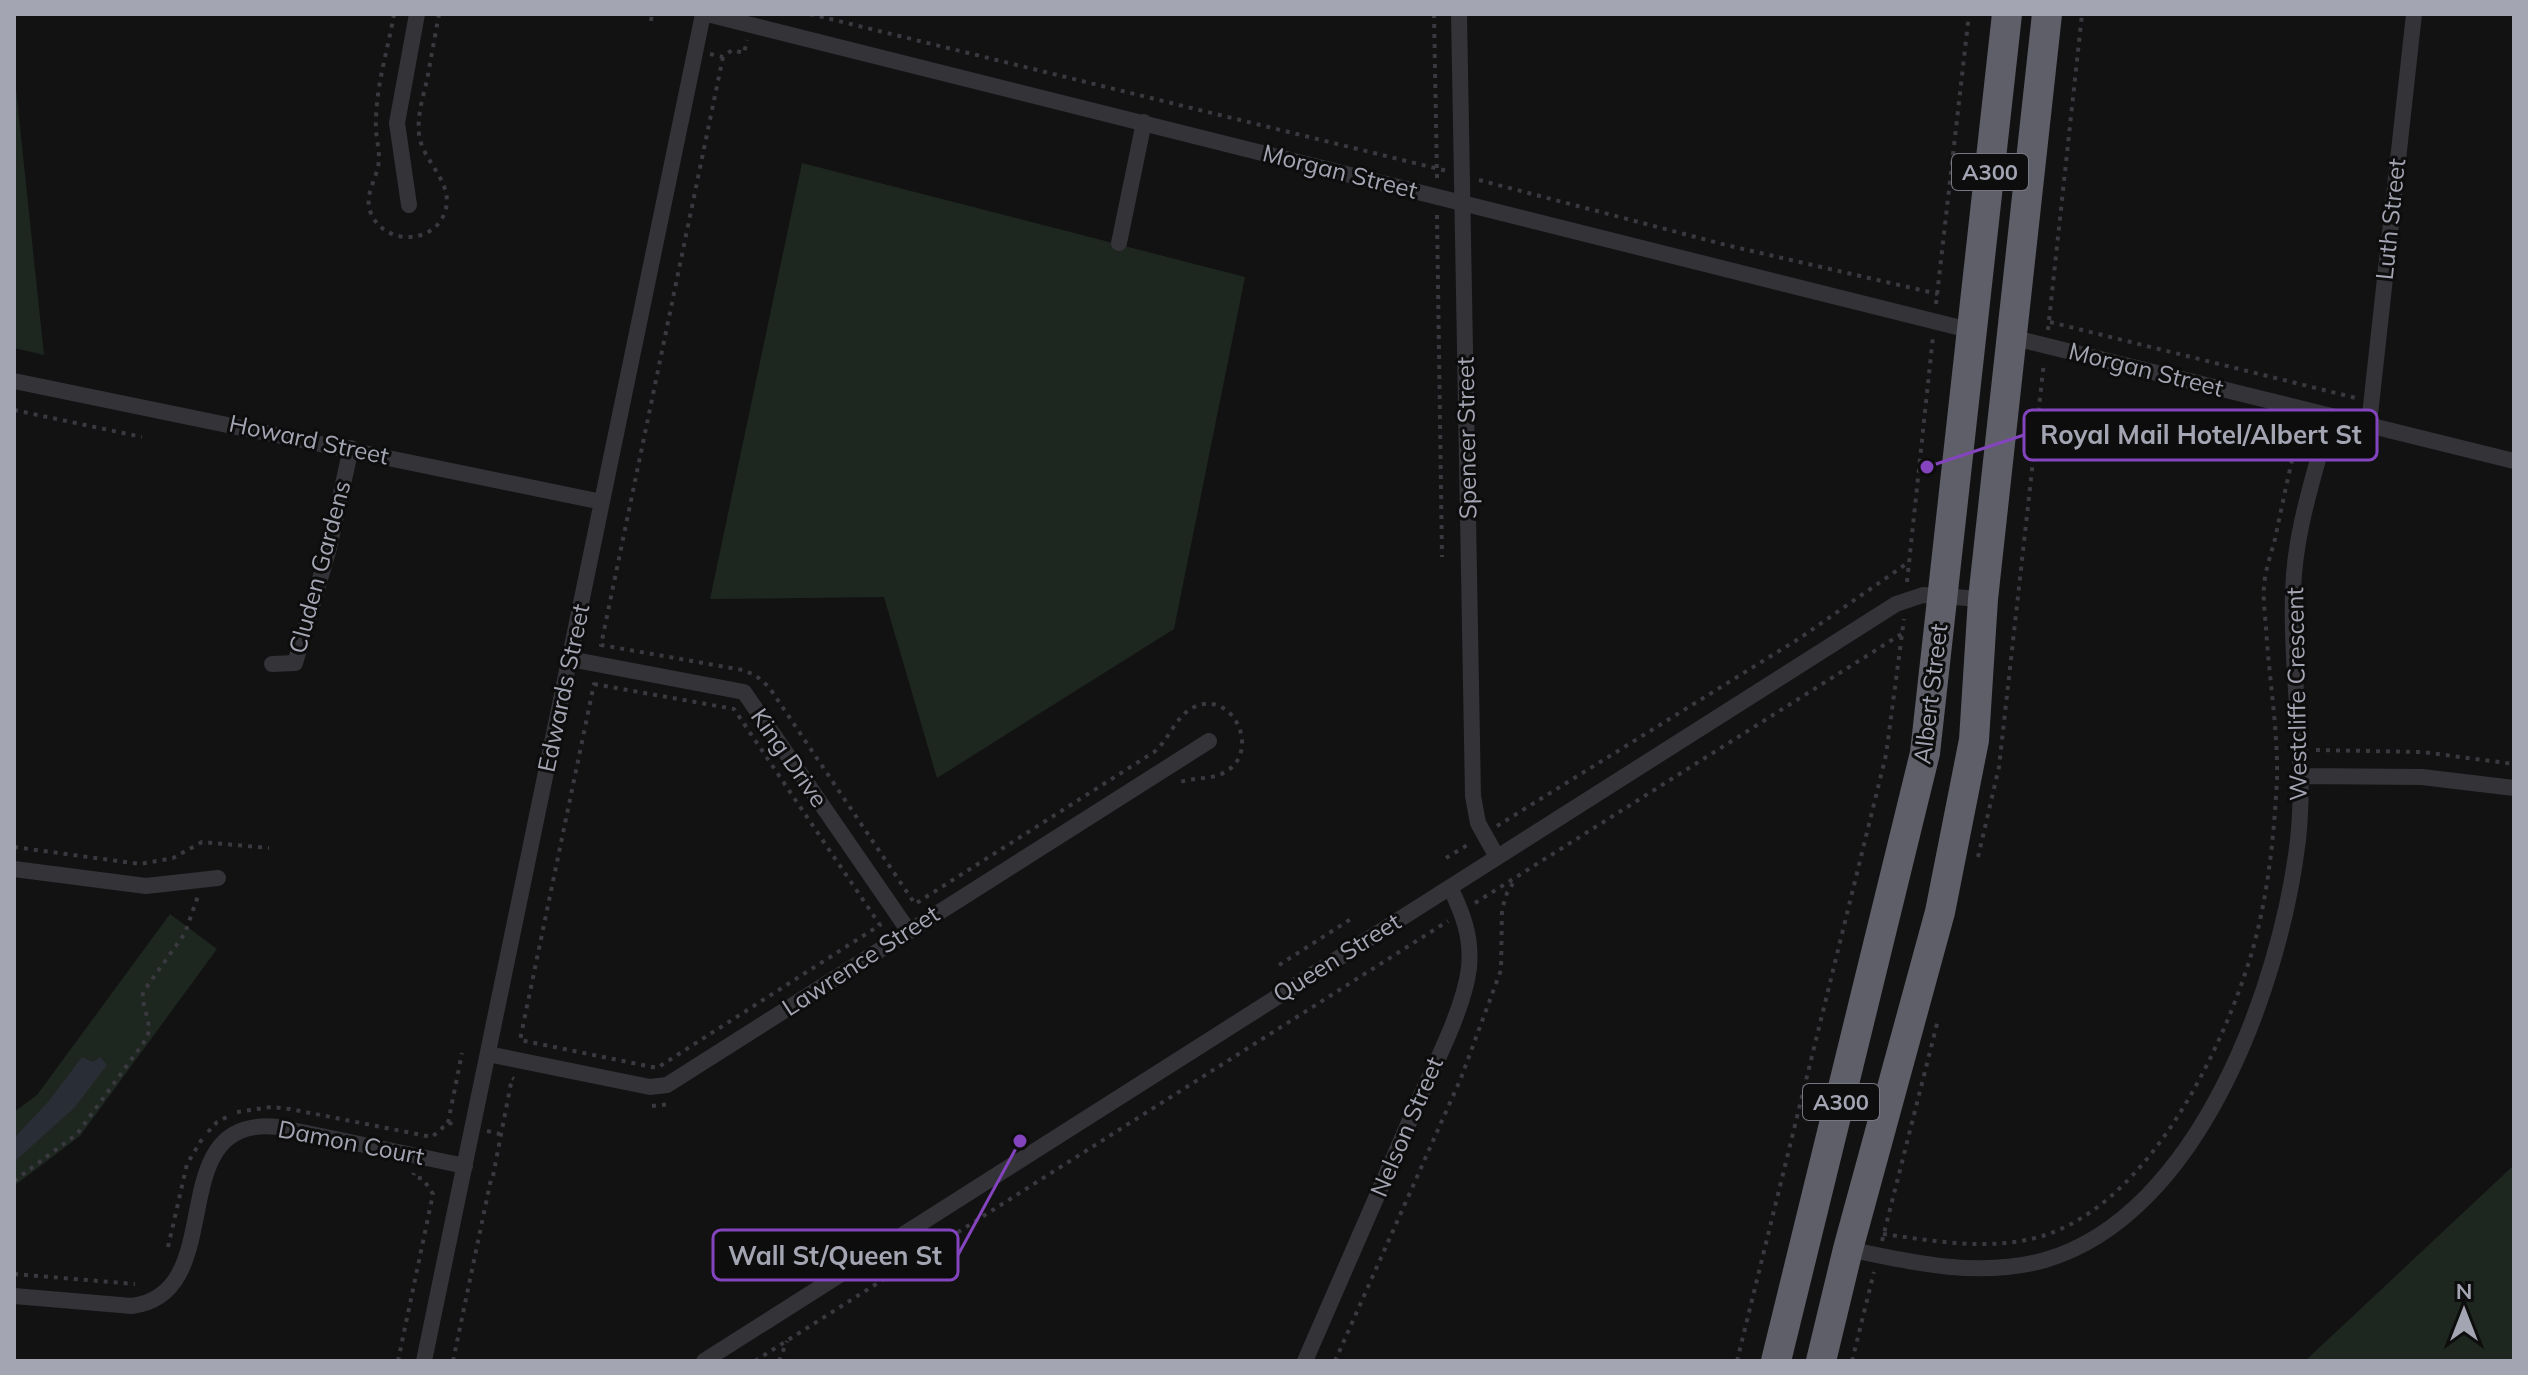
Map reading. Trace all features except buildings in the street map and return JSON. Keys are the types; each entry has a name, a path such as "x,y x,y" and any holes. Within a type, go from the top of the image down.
{"highway":[{"name":"Albert Street","path":"1776,1361 1925,753 2007,14"},
{"name":"Albert Street","path":"1821,1361 1848,1249 1940,912 1974,740 1983,599 2047,14"}],"street":[{"path":"409,205 398,118 417,14"},
{"name":"Morgan Street","path":"705,14 1973,331"},
{"name":"Edwards Street","path":"424,1361 705,14"},
{"name":"Spencer Street","path":"1459,14 1473,788 1476,817 1497,857"},
{"name":"Luth Street","path":"2369,424 2414,14"},
{"path":"1119,243 1144,122"},
{"name":"Morgan Street","path":"2011,337 2514,461"},
{"name":"Howard Street","path":"14,381 602,502"},
{"name":"Westcliffe Crescent","path":"1848,1249 1968,1269 2032,1263 2063,1254 2127,1213 2153,1189 2197,1132 2259,1008 2288,904 2298,839 2302,776 2292,616 2294,570 2303,519 2330,416"},
{"name":"Cluden Gardens","path":"272,664 295,663 328,552 351,448"},
{"name":"Queen Street","path":"706,1360 1906,600 1923,595 1983,599"},
{"name":"King Drive","path":"570,659 744,692 908,930"},
{"name":"Lawrence Street","path":"488,1054 650,1087 663,1086 1209,741"},
{"path":"2302,776 2422,777 2514,788"},
{"path":"14,869 134,885 172,885 210,879"},
{"name":"Nelson Street","path":"1305,1361 1462,997 1470,943 1462,912 1450,887"},
{"name":"Damon Court","path":"14,1296 132,1306 146,1303 163,1293 176,1281 185,1264 208,1164 224,1143 242,1131 261,1126 278,1127 465,1166"}],"path":[{"path":"423,235 443,216 447,201 445,187 427,158 419,132 421,100 439,14"},
{"path":"651,21 652,14"},
{"path":"810,14 1462,175 1726,245 1938,294"},
{"path":"1434,14 1442,557"},
{"path":"1737,1361 1886,755 1903,633 1969,14"},
{"path":"1975,869 1999,767 2082,14"},
{"path":"601,645 723,57 732,50 744,53 751,25"},
{"path":"696,51 723,57"},
{"path":"2049,322 2371,402"},
{"path":"14,410 142,437"},
{"path":"1446,858 1800,638 1909,562"},
{"path":"755,1361 1903,633"},
{"path":"594,684 734,709 880,925 657,1068 520,1040 594,684"},
{"path":"915,904 1154,752 1190,709 1210,704 1227,711 1238,722 1243,736 1237,762 1219,775 1189,779 1174,785"},
{"path":"2302,750 2422,752 2514,764"},
{"path":"1883,1234 1976,1245 2040,1236 2074,1222 2093,1209 2117,1191 2141,1166 2170,1129 2190,1095 2226,1024 2243,979 2273,846 2277,777"},
{"path":"14,847 140,864 173,858 207,841 269,848"},
{"path":"1335,1361 1461,1078 1501,970 1502,909 1516,878"},
{"path":"14,1181 77,1134 147,1038 150,1028 143,992 185,933 210,879"},
{"path":"1279,965 1351,919"},
{"path":"1852,1361 1940,1014"},
{"path":"167,1254 187,1164 197,1144 217,1122 242,1110 271,1107 432,1137 448,1123 462,1053"},
{"path":"453,1361 512,1078"},
{"path":"448,1123 500,1134"},
{"path":"398,1361 433,1194 423,1179 413,1176 422,1135"},
{"path":"14,1274 127,1285 141,1282"},
{"path":"779,1361 788,1341"}],"shaded area":[{"path":"14,70 44,355 14,348"},
{"path":"802,163 1245,277 1174,629 937,778 884,597 710,599"},
{"path":"170,914 217,949 80,1136 14,1186 14,1112 37,1095"},
{"path":"82,1057 93,1062 100,1057 107,1065 75,1107 14,1162 14,1138 48,1102"},
{"path":"2514,1165 2514,1361 2305,1361"}],"place":[{"name":"Royal Mail Hotel/Albert St","path":"1927,467"},
{"name":"Wall St/Queen St","path":"1020,1141"}]}
